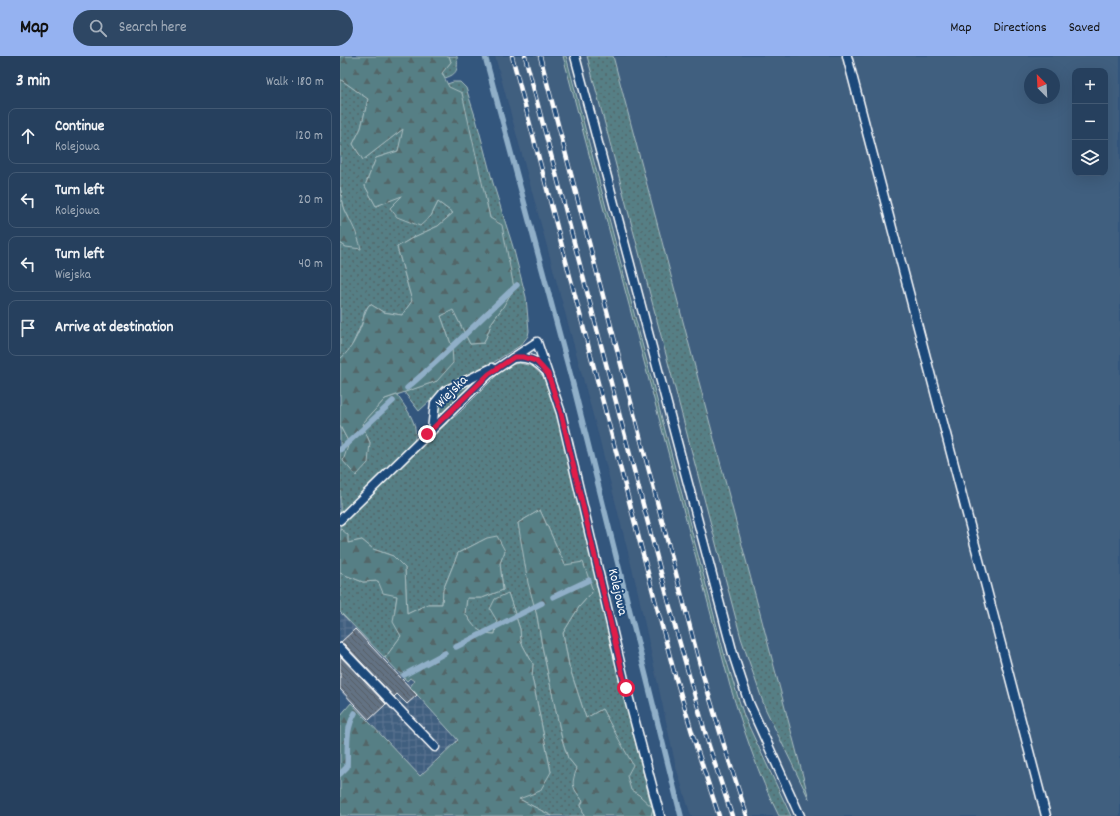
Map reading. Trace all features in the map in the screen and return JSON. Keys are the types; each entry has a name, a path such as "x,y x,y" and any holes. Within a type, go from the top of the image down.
{"lane":[{"path":"575,56 733,654 752,709 800,816"},
{"path":"847,56 1046,816"},
{"name":"Wiejska","path":"340,520 480,382 489,374 537,342"},
{"name":"Kolejowa","path":"537,342 561,413 626,688 660,816"},
{"path":"432,430 435,404 445,391 514,357"},
{"name":"Kolejowa","path":"514,357 523,357 536,361 548,374"},
{"path":"473,376 480,382"},
{"path":"340,648 435,747"}],"shaded area":[{"path":"495,56 1120,56 1120,816 691,816 676,767 637,588 599,437"},
{"path":"340,612 407,680 410,677 415,681 410,687 458,740 420,777 340,691"}],"green space":[{"path":"340,56 449,56 451,62 442,73 449,87 462,93 490,218 502,225 514,288 492,322 484,343 470,344 453,310 441,316 452,347 453,363 437,381 385,399 362,424 370,443 368,463 356,476 343,461 349,443 340,426 340,359 347,352 358,334 370,304 383,312 402,315 412,301 397,247 438,226 453,213 438,202 431,216 420,226 397,217 390,208 402,196 376,206 365,186 376,158 398,151 403,129 363,160 353,144 361,128 368,99 340,79"},
{"path":"449,56 457,56 457,68 455,73 445,78 442,72 451,62"},
{"path":"563,56 566,56 724,653 744,716 791,816 779,816 771,800 752,752 730,686"},
{"path":"587,56 613,56 809,799 765,708 741,638"},
{"path":"340,79 368,99 361,128 353,144 363,160 404,128 398,151 376,158 365,186 376,206 403,195 390,208 431,216 438,202 453,213 438,226 397,247 412,301 402,315 383,312 370,304 365,310 362,323 349,352 340,359 340,243 346,247 349,218 344,208 340,187"},
{"path":"460,82 466,88 476,119 526,297 529,331 528,336 521,345 480,371 446,386 419,411 404,392 437,381 452,347 441,316 453,309 470,344 484,343 492,322 503,307 490,218 485,196 447,84"},
{"path":"340,187 344,207 356,233 361,249 346,247 340,243"},
{"path":"519,363 532,366 543,376 553,401 574,482 652,808 639,795 631,791 611,726 602,709 586,718 569,666 563,633 579,607 593,591 565,565 540,510 518,523 562,739 568,758 577,769 575,790 583,801 581,805 584,816 552,816 519,799 551,772 532,677 533,664 521,642 520,629 508,593 497,621 495,634 484,633 477,629 465,613 467,598 482,598 503,590 500,563 505,551 487,538 458,553 443,590 442,604 428,604 407,614 405,568 393,556 373,549 362,540 348,543 341,529 340,530 340,526 426,441 460,412 506,366"},
{"path":"475,381 476,382 460,395 442,415 436,417 437,411 444,399 456,389"},
{"path":"397,395 414,423 414,441 340,516 340,426 349,443 370,443 362,424 385,399"},
{"path":"540,510 565,565 583,562 593,591 579,607 563,633 569,666 586,718 602,709 633,765 627,776 631,790 653,808 651,816 584,816 581,805 583,801 577,793 573,783 577,769 568,758 562,739 537,616 528,583 518,523"},
{"path":"341,529 348,535 348,543 362,540 373,549 393,556 405,568 407,614 428,604 442,604 443,590 458,553 487,538 497,536 505,551 500,563 503,590 482,598 467,598 465,613 477,629 484,633 495,634 497,621 490,609 495,599 508,593 520,629 521,642 533,664 532,677 551,772 540,791 519,799 552,816 340,816 340,716 351,703 420,776 458,740 410,687 414,681 410,678 407,681 385,658 401,636 393,622 397,596 383,593 378,581 363,582 340,573"},
{"path":"340,573 363,582 378,581 397,596 395,609 401,636 385,658 340,612"},
{"path":"652,808 654,816 651,816"}],"building":[{"path":"355,629 417,695 407,704 397,694 394,697 344,644 340,643"},
{"path":"340,656 386,704 369,720 340,689"}],"waterway":[{"path":"485,56 575,392 681,816"},
{"path":"407,388 517,285"},
{"path":"340,450 393,401"},
{"path":"553,597 589,580"},
{"path":"456,647 542,603"},
{"path":"404,675 445,653"},
{"path":"340,774 347,767 348,733 355,713"}],"railway":[{"path":"512,56 674,672 719,816"},
{"path":"525,56 675,626 709,746 732,816"},
{"path":"540,56 700,665 747,816"}],"route":[{"path":"427,434 489,374 514,357 523,357 536,361 548,374 561,413 588,521 626,688"}]}
